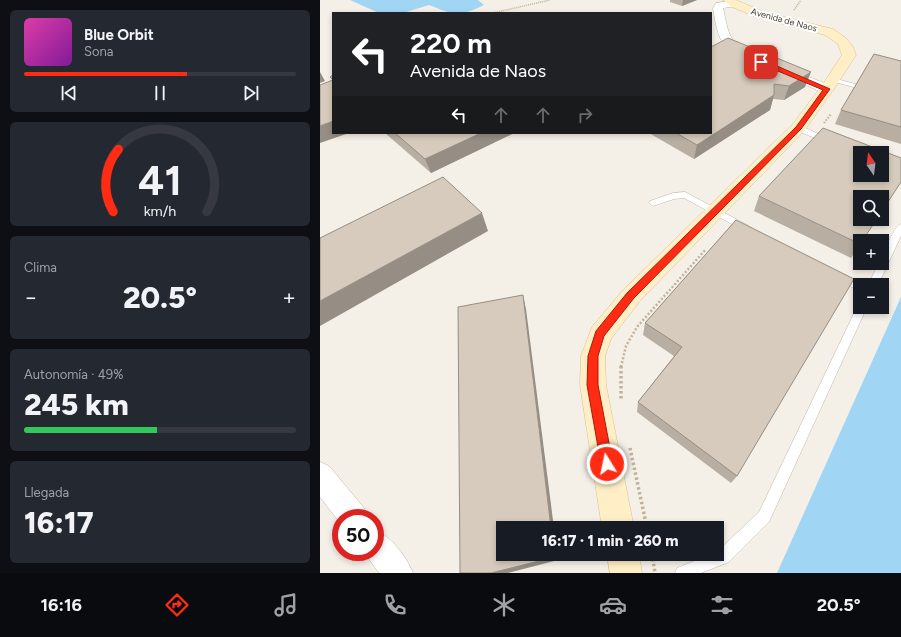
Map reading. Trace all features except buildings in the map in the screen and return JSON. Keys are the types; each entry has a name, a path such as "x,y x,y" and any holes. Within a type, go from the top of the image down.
{"main road":[{"name":"Avenida de Naos","path":"617,521 593,385 593,356 600,334 631,296 724,216 806,131 836,84 850,55 847,47 841,39 829,32 747,10 731,2"},
{"path":"624,561 626,573"}],"street":[{"name":"Avenida de Naos","path":"731,2 720,5 718,8 726,39 734,50 756,59"},
{"path":"770,65 836,84"},
{"path":"320,475 347,509"},
{"path":"384,555 398,573"}],"lane":[{"path":"836,84 857,86"},
{"path":"806,131 835,142"},
{"path":"653,203 673,196 685,195 752,231"},
{"path":"876,278 901,227"},
{"path":"833,273 853,283"},
{"path":"682,573 724,557 764,517 859,314"}],"path":[{"path":"497,12 550,0"},
{"path":"806,131 826,120 836,84"},
{"path":"621,404 620,370 626,346 637,327 724,216"},
{"path":"629,442 646,521"},
{"path":"653,561 655,573"}],"water":[{"path":"350,0 478,0 484,5 465,12 448,12 429,5 406,12 377,12"},
{"path":"901,297 901,573 777,573"}],"route":[{"path":"607,464 593,385 593,356 600,334 631,296 798,128 827,89 761,62"}]}
